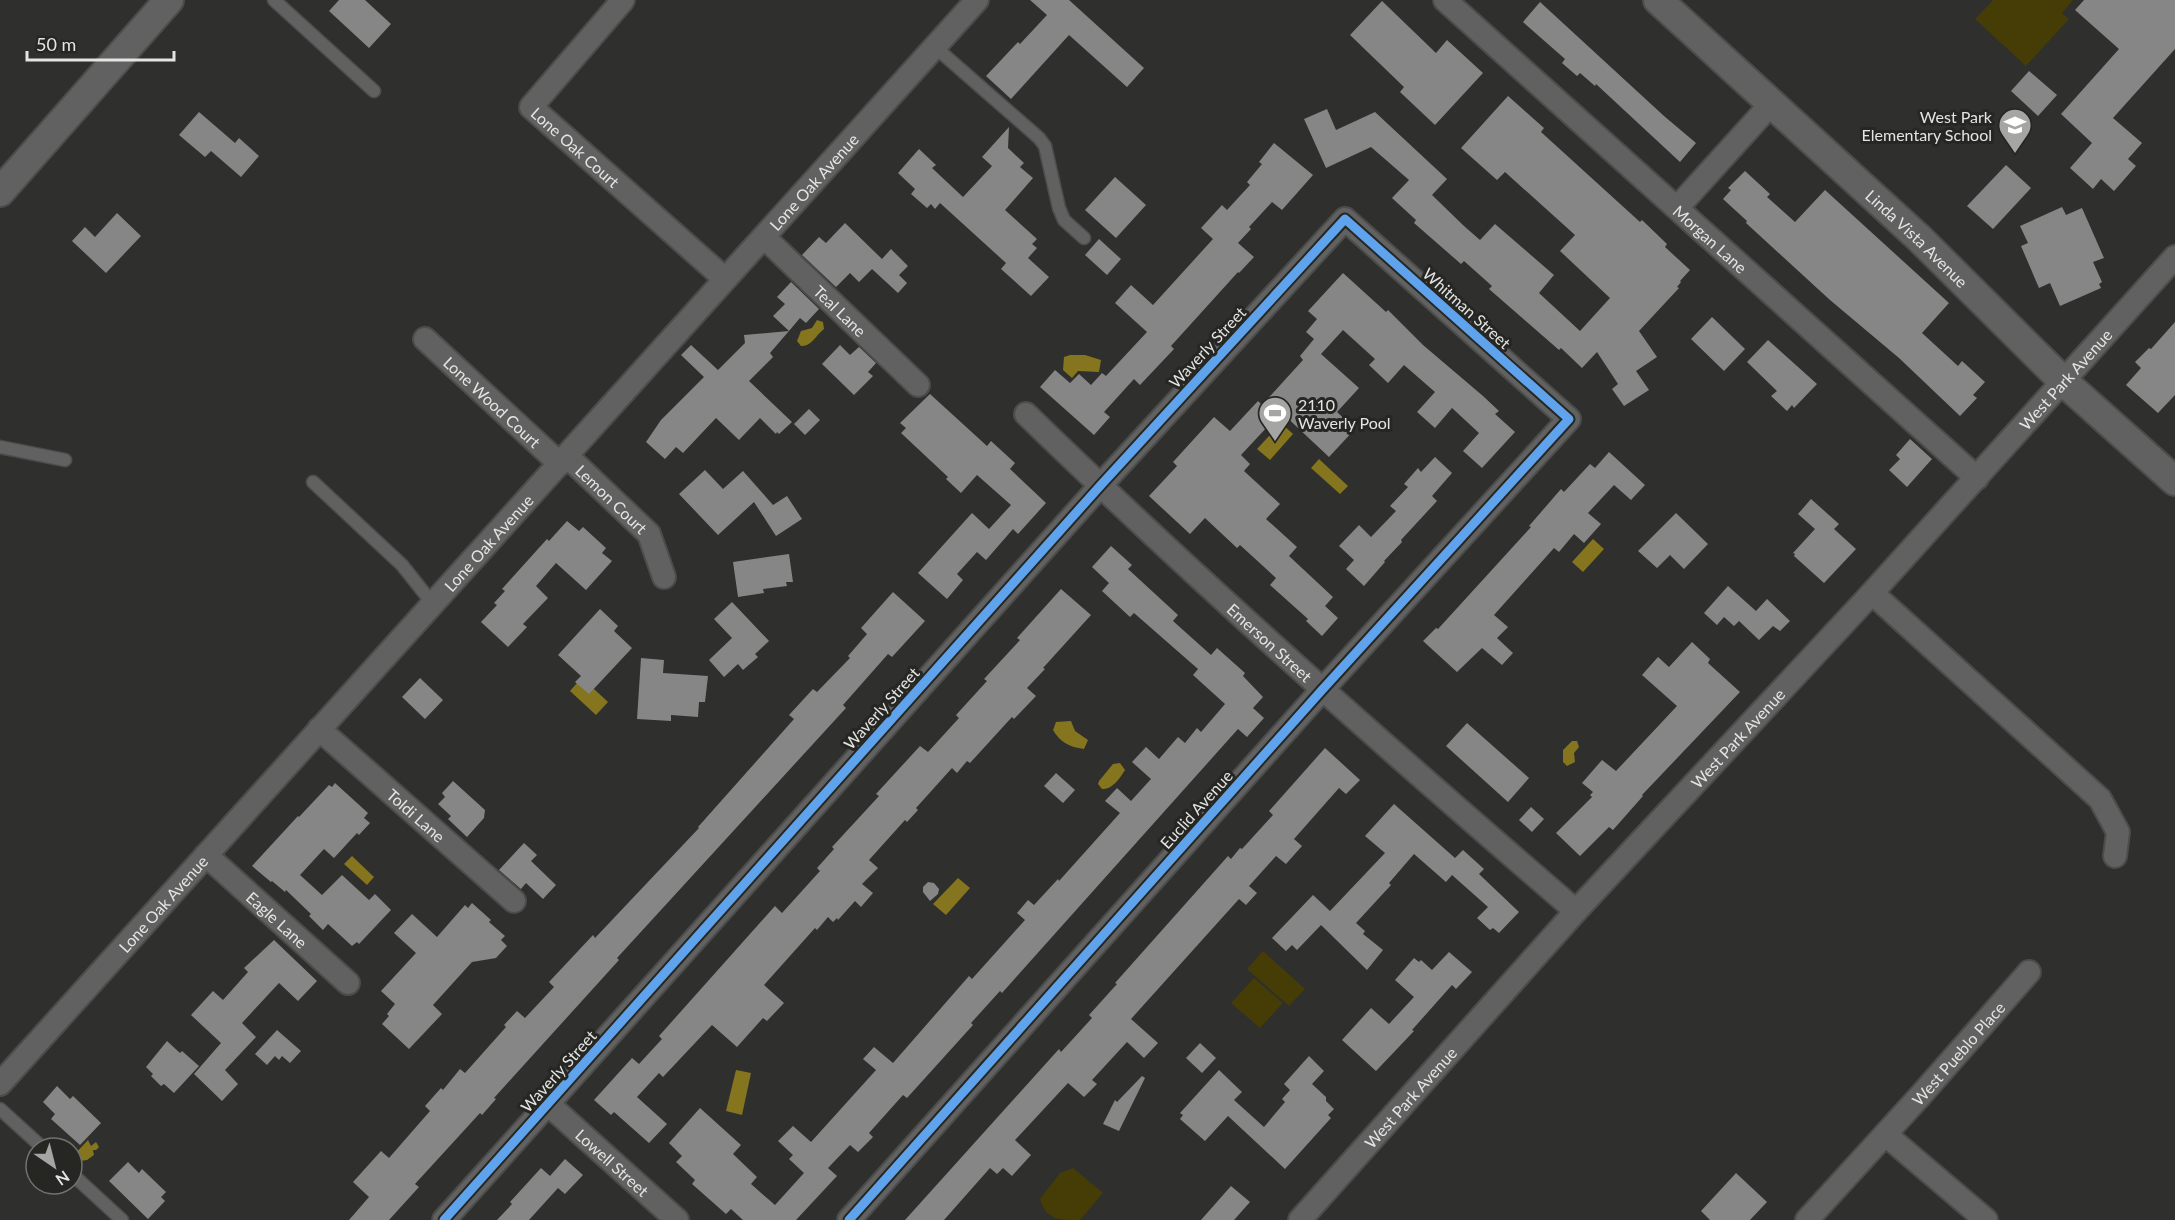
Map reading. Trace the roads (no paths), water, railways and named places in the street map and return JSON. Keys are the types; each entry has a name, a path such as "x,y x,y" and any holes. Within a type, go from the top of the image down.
{"street":[{"path":"0,192 169,0"},
{"name":"Lone Oak Court","path":"623,0 531,106 725,279"},
{"name":"Lone Oak Avenue","path":"0,1084 977,0"},
{"name":"Morgan Lane","path":"1445,0 1977,478"},
{"name":"Linda Vista Avenue","path":"1658,0 1919,238 2064,382 2175,481"},
{"path":"1677,208 1772,103"},
{"name":"Whitman Street","path":"1345,219 1569,419"},
{"name":"Waverly Street","path":"444,1220 1100,486 1345,219"},
{"name":"Teal Lane","path":"764,237 918,385"},
{"name":"West Park Avenue","path":"1300,1220 1576,911 1872,593 2175,257"},
{"name":"Lone Wood Court","path":"424,339 564,460"},
{"name":"Emerson Street","path":"1026,414 1100,486 1322,690 1576,911"},
{"name":"Euclid Avenue","path":"849,1220 1322,690 1569,419"},
{"name":"Lemon Court","path":"564,460 649,534 664,577"},
{"path":"1872,593 2100,800 2118,832 2115,856"},
{"name":"Toldi Lane","path":"320,729 514,901"},
{"name":"Eagle Lane","path":"206,855 348,983"},
{"name":"West Pueblo Place","path":"1807,1220 1886,1135 2029,972"},
{"name":"Lowell Street","path":"548,1104 677,1220"},
{"path":"1886,1135 1986,1220"}],"lane":[{"path":"274,0 374,91"},
{"path":"935,47 1039,138 1045,146 1059,208 1064,220 1084,238"},
{"path":"0,447 65,460"},
{"path":"313,482 402,565 433,604"},
{"path":"0,1109 30,1136"},
{"path":"84,1185 122,1220"}],"place":[{"name":"West Park Elementary School","path":"2015,154"},
{"name":"2110 Waverly Pool","path":"1275,442"}]}
